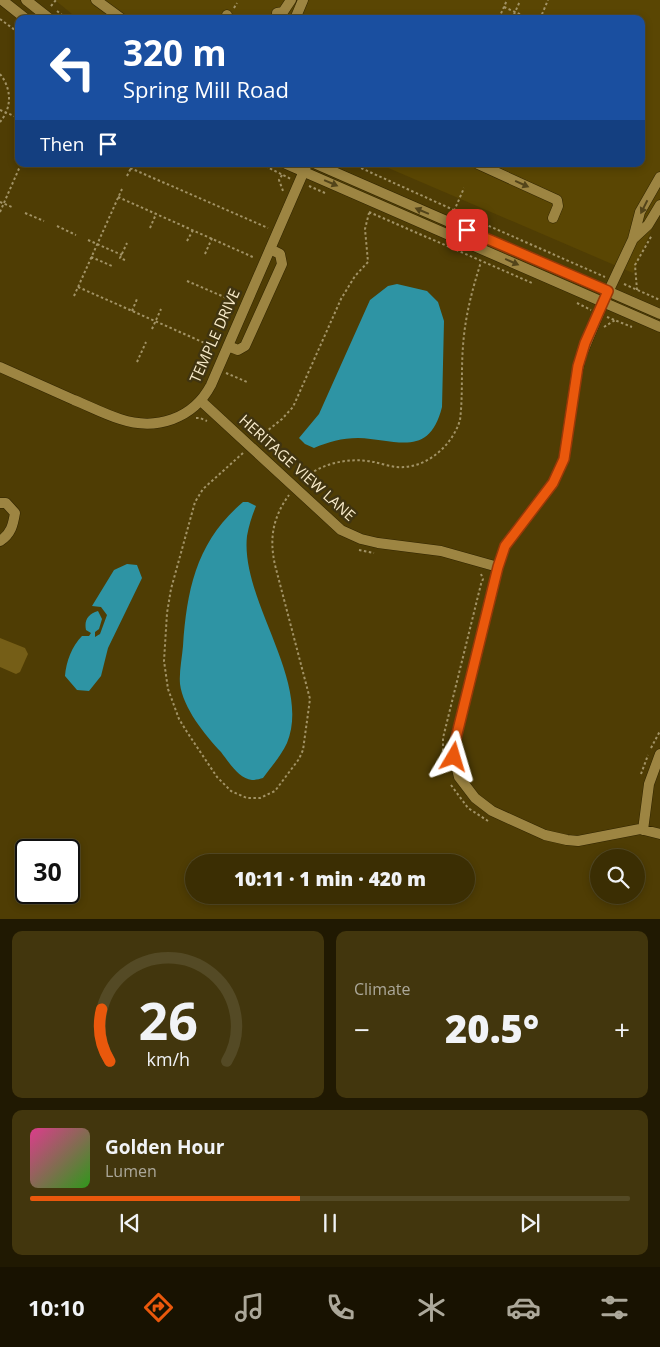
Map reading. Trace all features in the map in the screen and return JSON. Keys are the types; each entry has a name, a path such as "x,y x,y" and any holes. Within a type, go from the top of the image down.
{"street":[{"path":"2,0 21,15"},
{"path":"26,0 45,15"},
{"path":"96,0 117,15"},
{"path":"277,13 283,12 291,0"},
{"path":"297,15 303,0"},
{"path":"323,167 660,314"},
{"path":"485,167 557,200 558,206 553,218"},
{"path":"305,168 660,327"},
{"name":"TEMPLE DRIVE","path":"0,367 106,414 134,423 148,424 174,420 185,415 201,401 211,385 305,168"},
{"path":"660,177 640,212 633,239 585,343 578,366 564,459 553,483 505,546 498,567 456,738 454,757 454,779 475,798 492,811 557,838 578,841 630,830 643,830 660,834"},
{"path":"633,239 648,225 659,210"},
{"path":"228,346 238,350 245,346 282,264 280,254 270,249"},
{"name":"HERITAGE VIEW LANE","path":"201,401 341,530 362,539 378,543 441,551 498,567"},
{"path":"0,503 6,503 15,513 13,528 0,541"},
{"path":"643,830 649,784 660,754"}],"path":[{"path":"51,6 56,0"},
{"path":"500,15 507,0"},
{"path":"542,15 548,0"},
{"path":"514,15 520,1"},
{"path":"229,15 237,3"},
{"path":"502,8 522,15"},
{"path":"0,19 15,30"},
{"path":"0,74 9,92 9,106 0,122"},
{"path":"0,110 15,116"},
{"path":"0,212 20,167"},
{"path":"267,167 327,194"},
{"path":"359,167 660,300"},
{"path":"127,176 131,168 268,228 267,232"},
{"path":"282,175 279,180 284,192"},
{"path":"454,210 464,188"},
{"path":"74,296 122,189"},
{"path":"118,197 255,258 257,255"},
{"path":"0,202 12,207"},
{"path":"481,262 473,285 466,316 460,420 458,427 446,445 429,458 404,467 359,461 333,463 304,478 282,504 272,532 271,547 274,565 310,699 303,750 299,759 275,791 266,796 253,798 247,798 235,793 217,777 179,719 168,689 164,661 167,613 171,589 195,502 203,489 293,407 340,299 355,276 368,262 366,229 369,212 534,284"},
{"path":"25,213 44,221"},
{"path":"150,228 156,214"},
{"path":"57,226 76,235"},
{"path":"187,241 192,230"},
{"path":"637,290 635,266 653,234"},
{"path":"205,254 212,238"},
{"path":"88,240 122,255"},
{"path":"125,260 120,258 127,243"},
{"path":"91,257 112,266"},
{"path":"187,281 236,302"},
{"path":"78,287 216,348"},
{"path":"132,311 137,299"},
{"path":"574,301 582,307"},
{"path":"152,329 161,309"},
{"path":"603,328 615,320"},
{"path":"137,362 146,342"},
{"path":"224,372 247,382"},
{"path":"193,419 200,418 207,421"},
{"path":"354,548 375,554"},
{"path":"444,760 443,738 483,579 477,570"},
{"path":"641,778 645,760 660,730"},
{"path":"454,779 453,789 468,808 488,822"}],"shaded area":[{"path":"55,0 660,0 660,210 633,273 386,167 645,167 645,15 73,15"},
{"path":"0,638 25,648 28,654 20,672 16,674 0,667"}],"water":[{"path":"397,284 427,291 438,302 444,321 442,407 436,423 429,434 420,440 409,442 358,438 335,441 314,448 305,444 299,438 319,414 370,300 388,286"},
{"path":"243,502 256,506 247,536 248,561 254,587 283,667 290,694 292,719 287,743 282,752 263,778 252,780 247,779 234,769 208,738 190,712 180,684 185,625 197,567 215,533 227,517"},
{"path":"127,564 137,565 142,578 108,648 101,676 89,691 77,690 65,676 70,654 82,636 89,636 91,633 86,630 86,620 98,611 102,619 99,629 95,632 95,637 100,634 107,615 101,607 92,606 114,570"}],"route":[{"path":"454,757 456,738 498,567 505,546 553,483 564,459 578,366 585,343 608,291 467,230"}]}
